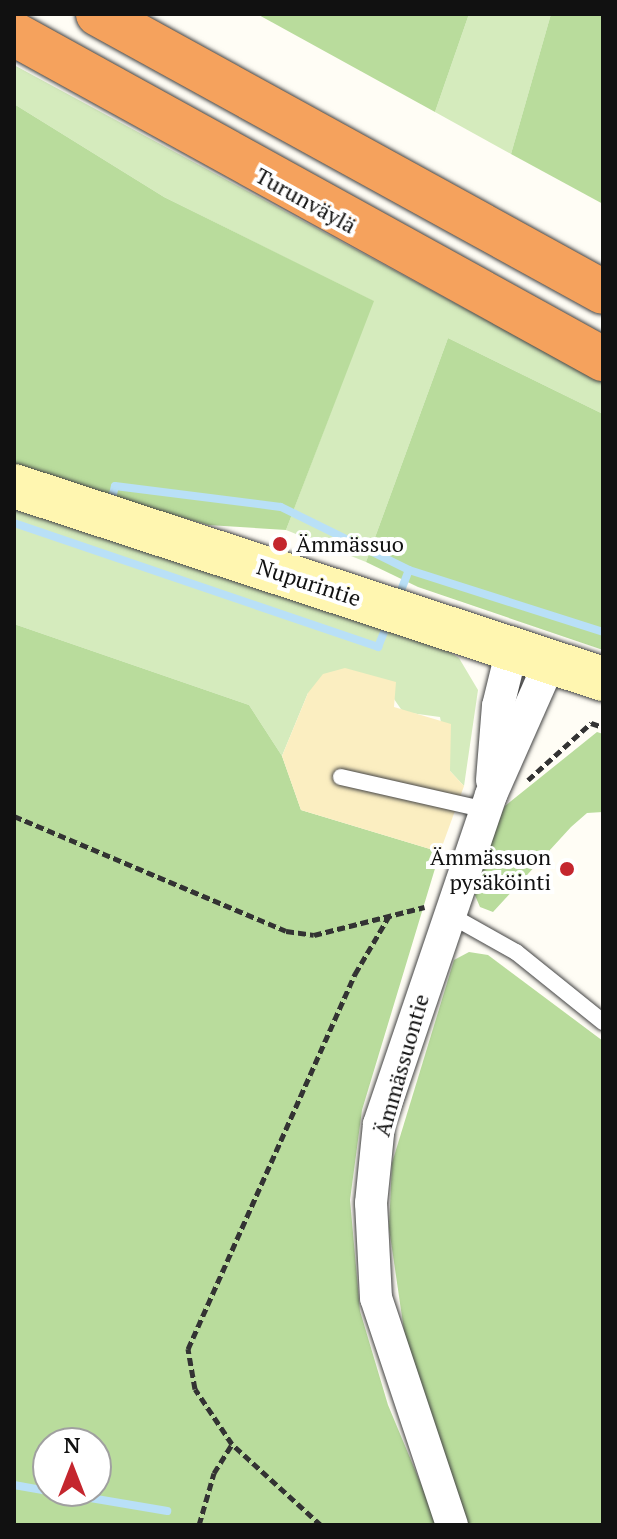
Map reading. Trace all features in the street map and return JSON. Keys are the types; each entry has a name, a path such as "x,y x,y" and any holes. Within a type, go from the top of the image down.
{"highway":[{"path":"98,14 603,292"},
{"name":"Turunväylä","path":"14,34 289,192 603,359"}],"main road":[{"name":"Nupurintie","path":"14,486 603,679"}],"street":[{"name":"Ämmässuontie","path":"452,1525 376,1298 371,1203 379,1124 450,915 498,794 498,706 531,656"}],"lane":[{"path":"341,777 498,794"},
{"path":"450,915 516,952 603,1022"}],"path":[{"path":"498,794 532,781 591,723 603,727"},
{"path":"498,794 525,765"},
{"path":"14,816 286,931 314,935 419,905 450,915"},
{"path":"321,1525 232,1444 195,1389 188,1349 355,974 389,916"},
{"path":"199,1525 214,1473 232,1444"}],"green space":[{"path":"257,14 469,14 435,112"},
{"path":"469,14 551,14 511,154 435,112"},
{"path":"551,14 603,14 603,204 511,154"},
{"path":"14,65 603,383 603,414 448,338 366,562 286,530 373,301 164,197 14,104"},
{"path":"14,104 164,197 374,301 286,530 208,525 14,469"},
{"path":"448,338 603,414 603,650 418,587 366,562"},
{"path":"14,506 429,640 459,658 478,690 464,786 450,771 440,717 403,712 394,699 308,693 282,756 249,705 14,624"},
{"path":"14,624 249,705 282,756 301,810 440,852 362,1110 350,1200 360,1311 388,1405 438,1525 14,1525"},
{"path":"597,732 603,734 603,812 587,813 571,827 493,912 480,907 474,893 483,854 505,806"},
{"path":"469,952 488,955 603,1041 603,1525 467,1525 406,1344 389,1228 392,1163 454,960"}],"sand":[{"path":"345,668 396,682 394,707 451,724 450,771 464,786 440,852 301,810 282,756 308,693 323,674"}],"waterway":[{"path":"113,494 115,486 281,507 409,570 603,632"},
{"path":"14,523 378,647 384,632"},
{"path":"402,588 409,570"},
{"path":"14,1485 32,1488"},
{"path":"112,1502 167,1511"}],"place":[{"name":"Ämmässuo","path":"280,544"},
{"name":"Ämmässuon pysäköinti","path":"567,869"}]}
